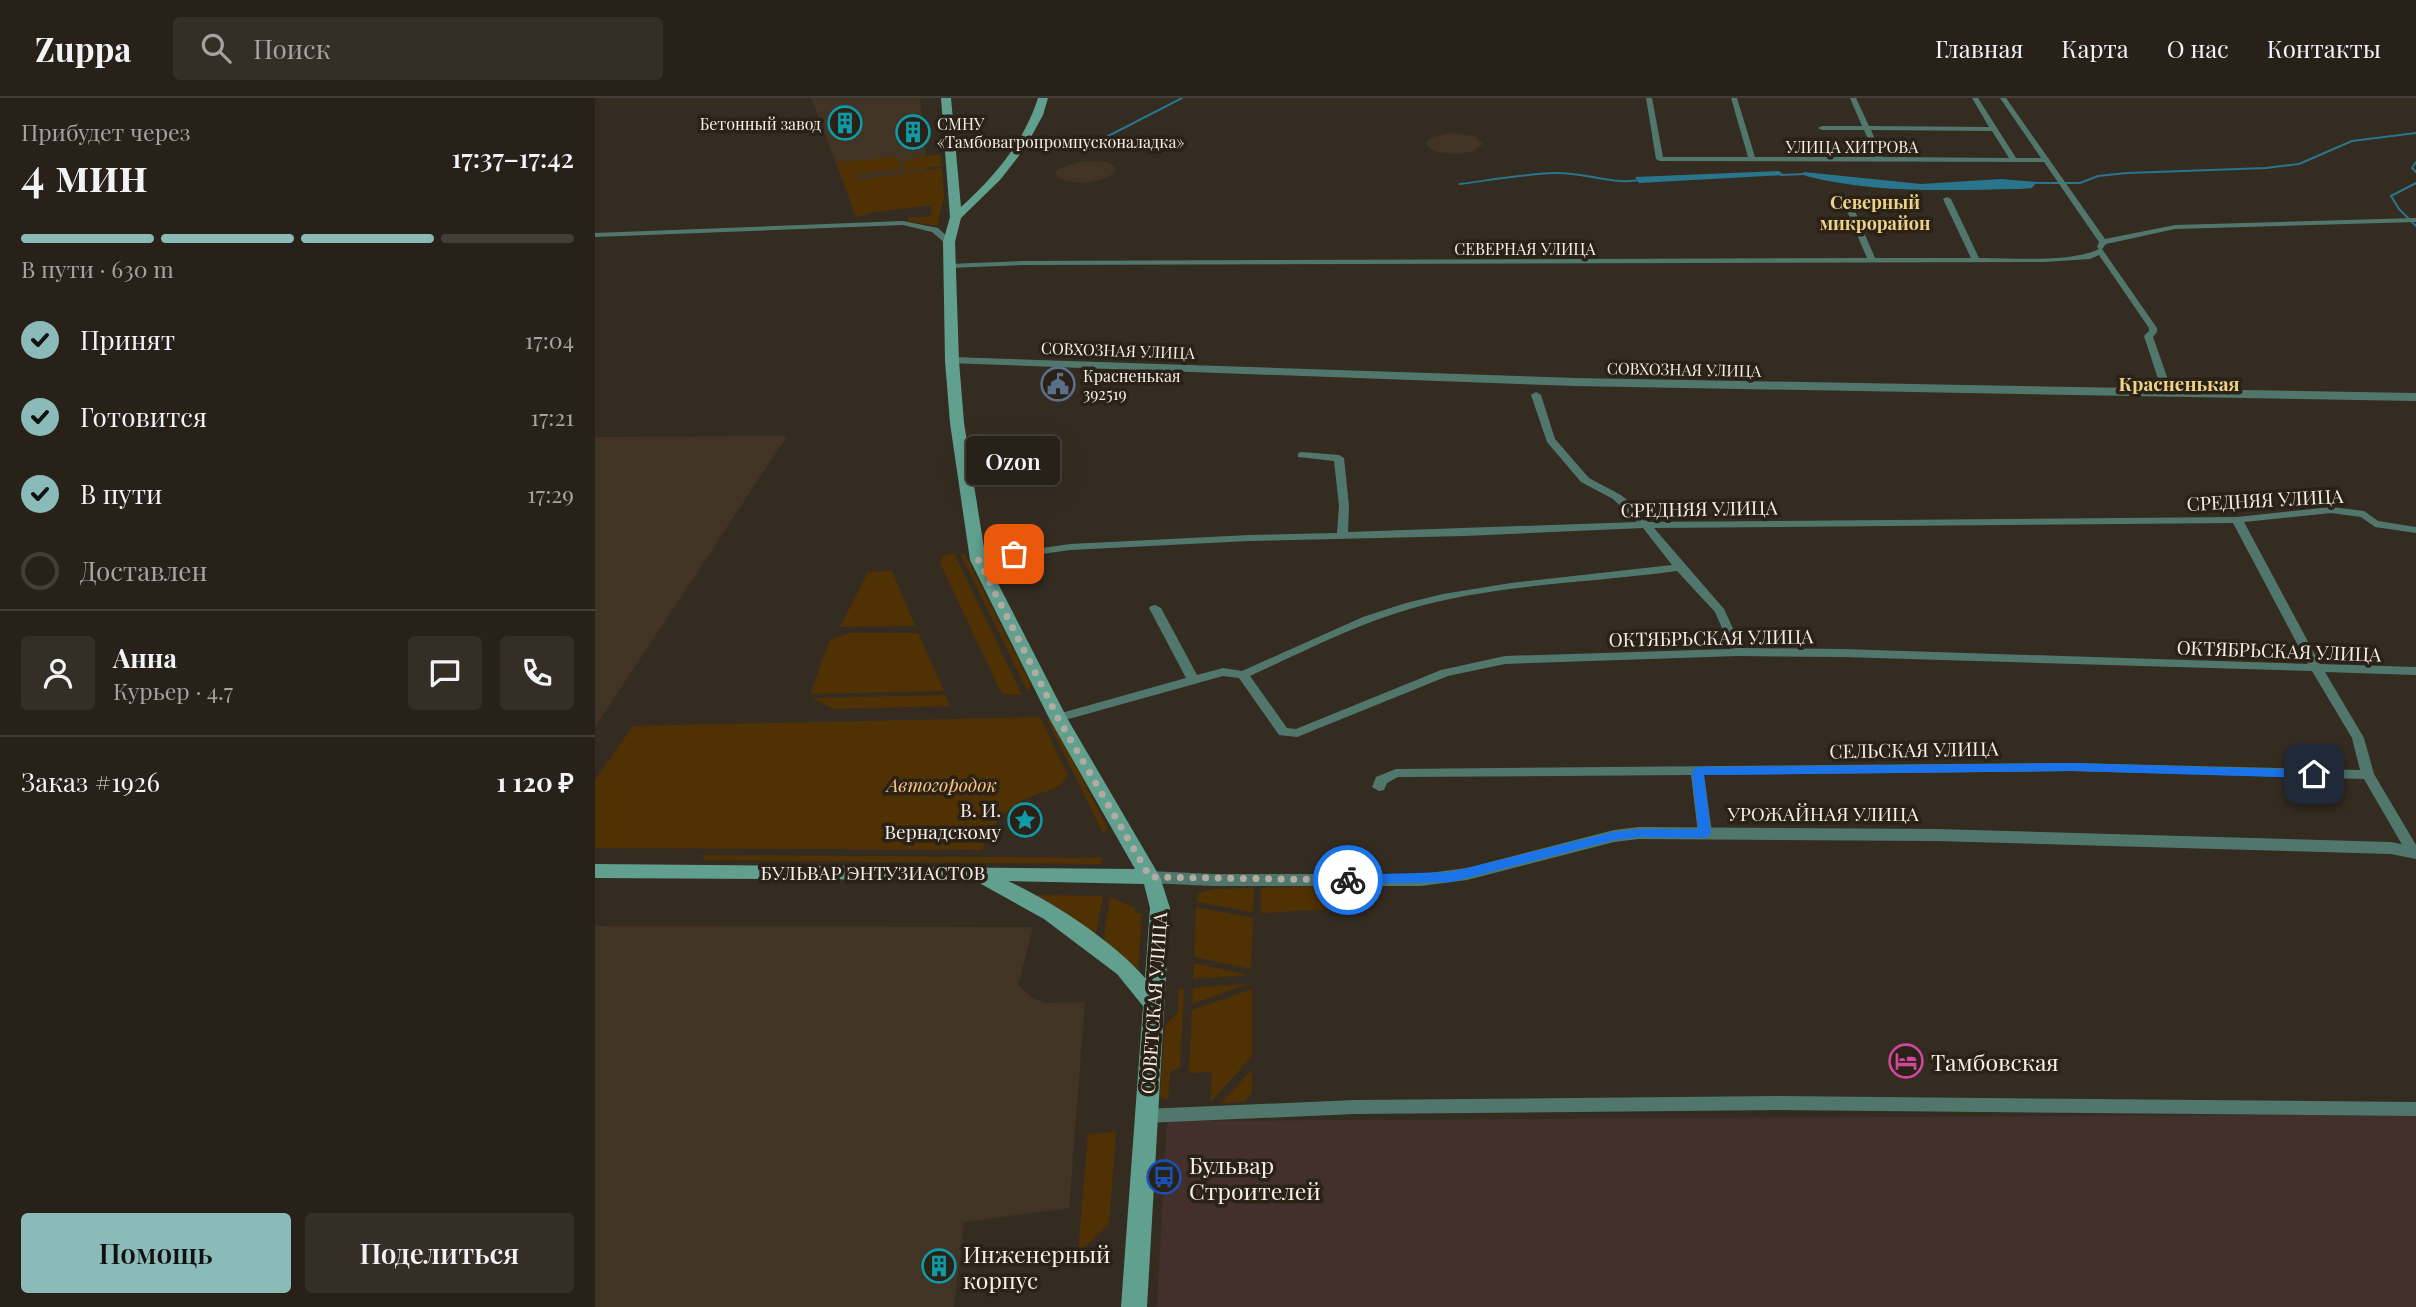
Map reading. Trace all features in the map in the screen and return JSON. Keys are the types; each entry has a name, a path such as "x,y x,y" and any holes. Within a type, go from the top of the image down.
{"main road":[{"path":"946,98 956,217"},
{"path":"956,217 1003,167 1023,141 1043,98"},
{"name":"СОВЕТСКАЯ УЛИЦА","path":"956,217 949,242 952,361 957,423 978,559 1058,718 1150,877 1160,908 1134,1307"},
{"name":"БУЛЬВАР ЭНТУЗИАСТОВ","path":"595,871 1150,877"},
{"path":"972,873 1004,886 1051,914 1124,968 1154,1004"}],"street":[{"name":"УЛИЦА ХИТРОВА","path":"1649,98 1660,159 2043,160"},
{"path":"1734,98 1752,159"},
{"path":"1853,98 1881,160"},
{"path":"1975,98 2014,160"},
{"path":"2003,98 2153,328 2153,332 2148,336 2168,394"},
{"path":"1822,128 1994,129"},
{"path":"1845,197 1872,260"},
{"path":"1947,199 1976,260"},
{"name":"СЕВЕРНАЯ УЛИЦА","path":"949,266 1023,263 2074,259 2095,255 2101,246 2175,227 2416,220"},
{"path":"595,235 904,223 935,230 949,242"},
{"name":"СОВХОЗНАЯ УЛИЦА","path":"952,361 1575,382 2416,397"},
{"path":"1536,395 1550,440 1585,480 1617,497 1634,512 1643,526 1720,611 1738,652"},
{"path":"1302,455 1339,458 1344,506 1342,536"},
{"name":"СРЕДНЯЯ УЛИЦА","path":"978,559 1070,547 1342,536 1643,526 2237,520 2331,510 2364,514 2375,524 2416,530"},
{"path":"2237,520 2357,738 2368,775 2415,852"},
{"path":"1058,718 1223,672 1243,675 1360,621 1412,605 1535,581 1680,567"},
{"path":"1155,608 1193,680"},
{"name":"ОКТЯБРЬСКАЯ УЛИЦА","path":"1243,675 1283,732 1289,734 1415,684 1475,665 1505,660 1738,652 2010,657 2416,671"},
{"name":"СЕЛЬСКАЯ УЛИЦА","path":"1379,787 1381,780 1396,773 2072,767 2368,775"},
{"path":"1697,771 1705,834"},
{"name":"УРОЖАЙНАЯ УЛИЦА","path":"1150,877 1213,880 1431,879 1467,874 1614,836 1639,833 1936,835 2377,848 2415,852"},
{"path":"1145,1116 1355,1107 1765,1103 2416,1109"}],"shaded area":[{"path":"811,98 920,98 927,170 850,200"},
{"path":"1453,133 1475,136 1483,144 1474,151 1456,154 1436,152 1427,146 1426,142 1433,137"},
{"path":"1083,161 1108,162 1116,171 1107,178 1087,183 1057,177 1056,172 1060,168"},
{"path":"787,436 595,727 595,437"},
{"path":"595,926 1033,927 1018,985 1034,999 1045,1003 1085,1002 1069,1208 964,1222 954,1307 595,1307"},
{"path":"2416,1114 2416,1307 1157,1307 1167,1121"}],"green space":[{"path":"940,154 942,166 904,171 903,160"},
{"path":"896,156 901,169 857,174 857,180 942,168 944,197 937,226 908,221 909,217 930,217 932,205 856,217 837,165 842,162"},
{"path":"954,553 1022,695 1003,694 998,686 940,563 943,556"},
{"path":"960,553 966,556 1031,685 1028,692"},
{"path":"892,571 915,626 840,627 868,572"},
{"path":"850,633 918,633 944,691 810,694 830,640"},
{"path":"945,695 950,706 834,709 812,698"},
{"name":"Автогородок","path":"1040,717 1068,776 1057,786 1026,799 1002,816 990,831 982,850 595,848 595,780 633,726"},
{"path":"1047,719 1053,721 1108,829 1103,833"},
{"path":"701,855 1103,858 1101,864 705,860"},
{"path":"1319,886 1332,909 1261,913 1261,888"},
{"path":"1254,888 1253,912 1197,902 1199,893 1214,889"},
{"path":"1036,895 1103,896 1095,936"},
{"path":"1110,897 1135,908 1135,913 1142,914 1138,969 1103,944"},
{"path":"1196,907 1253,918 1251,969 1194,957"},
{"path":"1194,963 1249,975 1193,979"},
{"path":"1248,984 1192,1004 1193,988"},
{"path":"1179,989 1184,989 1180,1067 1170,1072 1168,1100 1160,1096 1165,1025 1178,1012"},
{"path":"1252,989 1252,1056 1210,1103 1212,1072 1189,1073 1192,1010"},
{"path":"1252,1070 1252,1093 1244,1102 1221,1103"},
{"path":"1116,1132 1109,1224 1078,1253 1088,1134"}],"water":[{"path":"1779,171 1784,175 1639,183 1635,177"},
{"path":"1804,172 1921,184 2001,179 2037,182 2032,188 2021,189 1913,190 1832,182 1806,176 1802,174"}],"waterway":[{"path":"1081,150 1182,98"},
{"path":"2032,183 2080,183 2098,176 2127,173 2266,168 2299,164 2352,141 2416,133"},
{"path":"2416,162 2412,168 2416,172"},
{"path":"1460,184 1554,173 1618,181 1641,180"},
{"path":"1781,175 1805,174"},
{"path":"2416,183 2391,196 2399,209 2416,226"}],"way so far":[{"path":"1014,554 978,559 1058,718 1150,877 1348,880"}],"place":[{"name":"Бетонный завод","path":"845,123"},
{"name":"СМНУ «Тамбовагропромпусконаладка»","path":"913,132"},
{"name":"Красненькая 392519","path":"1058,384"},
{"name":"Ozon","path":"1014,554"},
{"name":"В. И. Вернадскому","path":"1025,820"},
{"name":"Тамбовская","path":"1906,1061"},
{"name":"Бульвар Строителей","path":"1164,1177"},
{"name":"Инженерный корпус","path":"939,1266"}],"district":[{"name":"Северный микрорайон","path":"1875,212"},
{"name":"Красненькая","path":"2179,383"}],"route":[{"path":"1348,880 1421,880 1451,877 1614,836 1639,833 1705,834 1697,771 2072,767 2314,774"}]}
